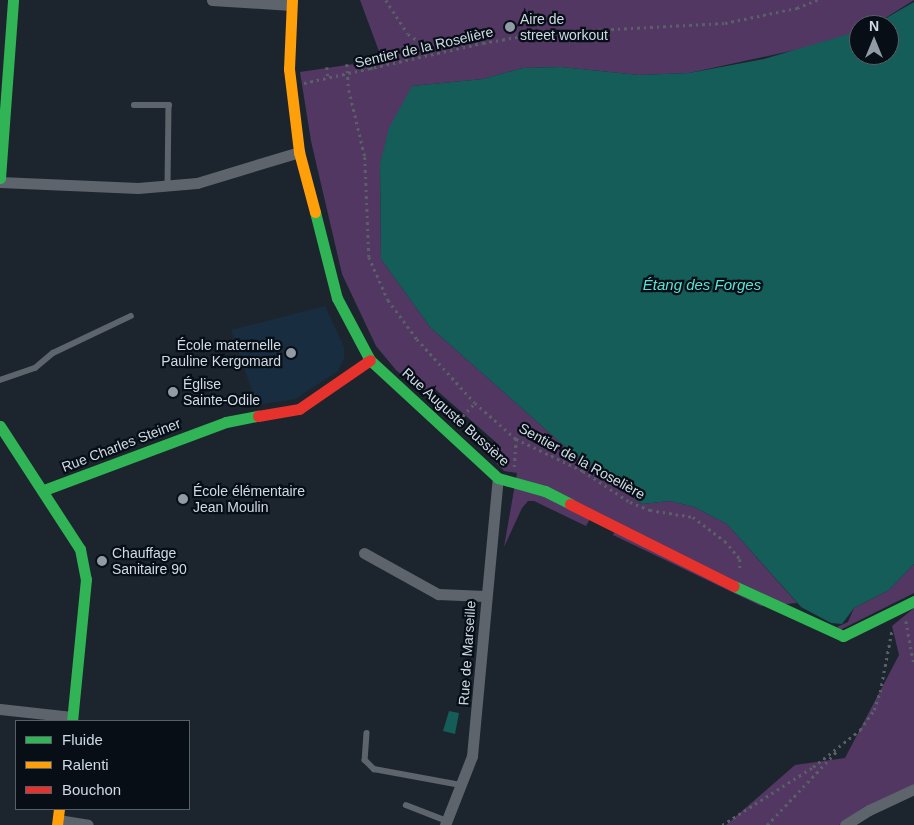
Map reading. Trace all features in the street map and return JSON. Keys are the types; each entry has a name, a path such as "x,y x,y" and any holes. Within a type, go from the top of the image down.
{"street":[{"path":"13,0 0,180 138,188 168,186 197,183 299,152"},
{"path":"212,0 291,2"},
{"name":"Rue Auguste Bussière","path":"291,2 288,42 290,86 299,152 337,298 370,360 498,478 512,480 545,490 749,593 843,636 914,601"},
{"name":"Rue Charles Steiner","path":"44,490 226,422 299,409 370,360"},
{"path":"0,426 44,490 80,549 86,579 72,719 0,709"},
{"name":"Rue de Marseille","path":"446,823 472,756 478,717 485,596 498,478"},
{"path":"364,553 438,594 485,596"},
{"path":"845,825 869,810 914,789"},
{"path":"58,818 88,825"}],"lane":[{"path":"134,105 169,105 168,186"},
{"path":"0,380 35,368 53,353 131,316"},
{"path":"367,732 365,760 374,769 461,785"},
{"path":"406,805 446,823"}],"path":[{"path":"386,0 408,34 437,53"},
{"name":"Sentier de la Roselière","path":"748,577 740,572 740,559 725,541 693,517 650,510 630,502 583,472 516,439 476,402 417,340 388,300 369,257 365,157 348,74 372,70 437,53 540,33 725,23 797,8 817,0"},
{"path":"370,61 372,70"},
{"path":"290,86 348,74 347,64"},
{"path":"327,67 328,78"},
{"path":"449,431 476,402"},
{"path":"512,480 516,439"},
{"path":"895,610 906,622 914,664"},
{"path":"767,825 854,735 874,710 884,678 895,610"},
{"path":"722,825 813,767 854,735"}],"shaded area":[{"path":"360,0 914,0 890,15 849,15 849,35 823,44 689,73 639,75 561,67 523,68 483,79 412,86 380,164 381,259 430,327 561,443 642,504 670,501 694,507 727,524 797,603 761,606 613,535 615,531 590,519 586,526 534,501 528,501 522,508 504,547 517,473 504,471 488,455 499,445 434,388 426,396 396,370 376,346 342,274 311,141 300,72 374,61 380,54"},
{"name":"École maternelle Pauline Kergomard","path":"325,306 344,347 344,358 338,371 295,399 257,405 231,330"},
{"path":"914,564 914,593 840,630 837,627 848,622 854,608 889,590"},
{"path":"914,608 914,784 873,803 839,825 726,825 795,765 845,758 899,655 892,626"}],"water":[{"name":"Étang des Forges","path":"914,2 914,564 889,590 854,608 842,624 831,623 801,607 727,524 694,507 670,501 642,504 561,443 430,327 381,259 380,164 389,128 412,86 483,79 523,68 561,67 639,75 689,73 764,59 849,34 849,65 899,65 899,15 891,15"},
{"path":"449,711 459,713 455,734 443,731"}],"traffic: fast":[{"path":"0,178 13,0"},
{"path":"315,212 337,298 370,360 498,478 545,491 570,504"},
{"path":"44,490 226,422 258,416"},
{"path":"0,426 80,549 86,579 72,720"},
{"path":"734,586 843,636 914,601"}],"traffic: slow":[{"path":"292,0 289,69 299,152 315,212"},
{"path":"57,825 59,810"}],"traffic: jam":[{"path":"258,416 299,409 370,360"},
{"path":"570,504 734,586"}],"place":[{"name":"Aire de street workout","path":"510,27"},
{"name":"École maternelle Pauline Kergomard","path":"291,353"},
{"name":"Église Sainte-Odile","path":"173,392"},
{"name":"École élémentaire Jean Moulin","path":"183,499"},
{"name":"Chauffage Sanitaire 90","path":"102,561"}]}
